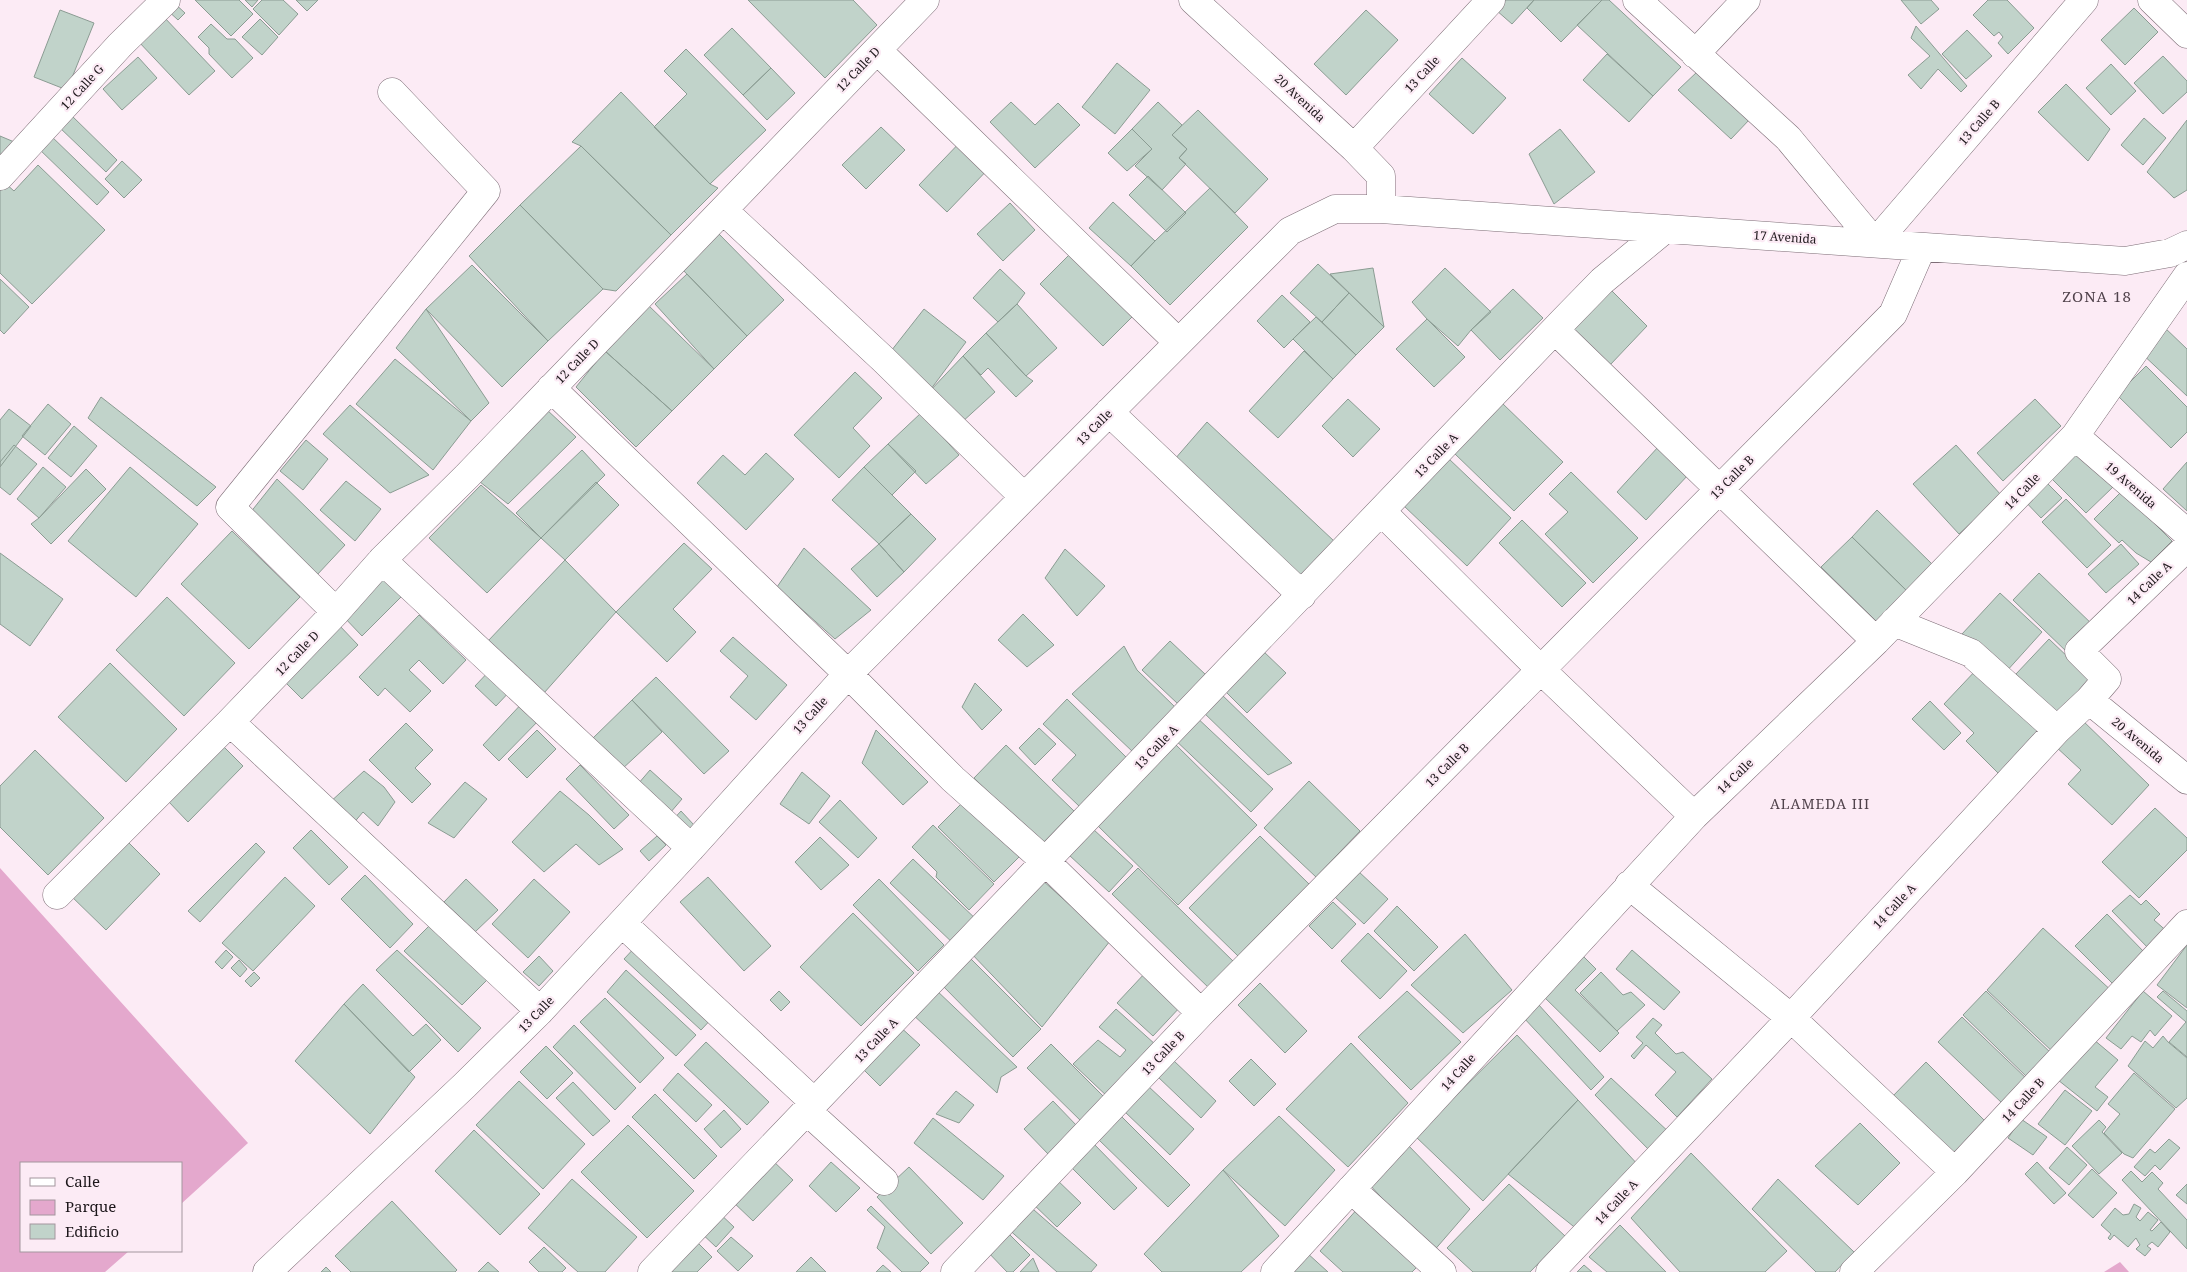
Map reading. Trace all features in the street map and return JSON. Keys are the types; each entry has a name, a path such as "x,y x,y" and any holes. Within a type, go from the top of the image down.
{"street":[{"name":"12 Calle G","path":"0,176 120,46 166,0"},
{"name":"12 Calle D","path":"57,894 230,722 336,612 382,560 467,476 925,0"},
{"name":"20 Avenida","path":"1193,0 1354,148 1381,176 1381,209"},
{"name":"13 Calle","path":"1354,148 1491,0"},
{"path":"1637,0 1788,138 1875,243"},
{"path":"1695,54 1746,0"},
{"name":"13 Calle B","path":"1875,243 2084,0"},
{"path":"2152,0 2187,34"},
{"path":"877,50 1178,342"},
{"path":"336,612 230,507 486,191 392,92"},
{"name":"13 Calle","path":"267,1272 540,1011 848,674 1290,231 1335,209 1381,209"},
{"name":"17 Avenida","path":"1381,209 2124,261 2170,253 2187,245"},
{"path":"723,210 884,360 1024,497"},
{"name":"13 Calle A","path":"652,1272 1602,281 1665,228"},
{"name":"13 Calle B","path":"955,1272 1201,1014 1894,314 1922,247"},
{"name":"14 Calle","path":"1275,1272 1694,816 1885,632 2075,436 2187,276"},
{"path":"1556,330 1720,488 1885,632 1971,653 2057,730"},
{"path":"551,388 848,674 952,779 1046,862 1201,1014"},
{"path":"1110,412 1302,595"},
{"name":"19 Avenida","path":"2075,436 2187,533"},
{"path":"1382,512 1541,670 1694,816"},
{"name":"14 Calle A","path":"1550,1272 1791,1018 2057,730 2090,700 2107,679 2079,651 2187,547"},
{"path":"382,560 691,848"},
{"name":"20 Avenida","path":"2090,700 2187,780"},
{"path":"230,722 540,1011"},
{"path":"1629,885 1791,1018 1955,1172"},
{"path":"622,923 811,1107 884,1181"},
{"name":"14 Calle B","path":"1854,1272 1955,1172 2187,924"},
{"path":"1351,1189 1442,1272"}],"green space":[{"path":"0,868 248,1143 182,1203 182,1162 20,1162 20,1252 128,1252 105,1272 0,1272"},
{"path":"2120,1262 2129,1272 2104,1272"}],"building":[{"path":"195,0 239,0 253,14 231,36"},
{"path":"245,0 258,0 252,7"},
{"path":"262,0 283,0 298,14 279,35 253,9"},
{"path":"296,0 318,0 307,11"},
{"path":"748,0 853,0 877,25 825,78"},
{"path":"1491,0 1534,0 1512,24 1488,3"},
{"path":"1534,0 1602,0 1561,42 1527,8"},
{"path":"1602,0 1609,0 1681,67 1653,96 1577,25"},
{"path":"1901,0 1931,0 1939,9 1921,24"},
{"path":"1988,0 2007,0 2034,28 2008,54 1998,43 2003,37 1999,32 1994,36 1973,15"},
{"path":"172,1 185,13 178,20 165,8"},
{"path":"2134,8 2158,32 2125,65 2101,40"},
{"path":"60,10 94,23 67,90 34,77"},
{"path":"1366,10 1398,40 1346,95 1314,64"},
{"path":"163,16 215,71 189,95 138,41"},
{"path":"260,19 278,37 262,55 242,37"},
{"path":"211,24 227,39 235,39 253,58 232,78 209,54 209,48 198,37"},
{"path":"1916,26 1967,86 1961,92 1938,69 1921,89 1908,75 1930,56 1911,38"},
{"path":"732,28 771,68 743,95 704,55"},
{"path":"1967,30 1992,56 1966,79 1942,54"},
{"path":"686,49 766,130 710,184 654,127 687,94 664,71"},
{"path":"1607,54 1653,96 1629,122 1583,80"},
{"path":"2163,56 2187,81 2187,92 2163,114 2134,83"},
{"path":"138,57 157,78 122,110 103,89"},
{"path":"1462,58 1506,98 1473,134 1429,94"},
{"path":"1117,63 1150,90 1115,134 1082,107"},
{"path":"2111,64 2136,91 2111,115 2086,88"},
{"path":"771,68 795,93 767,120 743,95"},
{"path":"1698,71 1750,119 1731,139 1678,90"},
{"path":"2066,84 2110,129 2088,161 2038,112"},
{"path":"621,92 710,184 718,188 671,235 581,146 572,142"},
{"path":"1011,102 1035,125 1058,103 1080,125 1035,168 990,122"},
{"path":"1158,102 1182,125 1172,135 1187,149 1179,158 1186,164 1162,190 1135,166 1152,149 1132,129"},
{"path":"1198,110 1268,179 1235,213 1179,158 1187,149 1172,135"},
{"path":"70,114 117,160 106,172 58,126"},
{"path":"2144,118 2166,138 2143,165 2121,145"},
{"path":"2187,120 2187,190 2174,198 2147,172"},
{"path":"881,127 905,150 866,189 842,165"},
{"path":"1132,129 1152,149 1127,171 1108,153"},
{"path":"1560,129 1595,172 1554,204 1529,154"},
{"path":"49,134 109,192 97,205 37,147"},
{"path":"0,136 19,144 0,165"},
{"path":"966,136 994,163 947,212 919,185"},
{"path":"581,146 671,235 616,291 603,289 520,205"},
{"path":"122,161 142,180 124,198 105,179"},
{"path":"38,165 105,230 32,304 0,273 0,188 5,183 14,191"},
{"path":"1148,176 1186,213 1167,232 1129,195"},
{"path":"1210,188 1248,227 1170,305 1131,266"},
{"path":"1113,202 1155,241 1131,266 1089,228"},
{"path":"1010,203 1035,230 1003,261 977,234"},
{"path":"520,205 603,289 548,341 469,256"},
{"path":"717,232 784,300 747,336 680,267"},
{"path":"1070,254 1132,317 1103,346 1040,284"},
{"path":"1318,264 1349,293 1322,322 1290,293"},
{"path":"472,265 548,341 502,387 426,309"},
{"path":"1373,268 1384,327 1330,274"},
{"path":"1445,268 1491,312 1471,330 1458,346 1427,319 1412,302"},
{"path":"1000,269 1025,293 1017,304 998,322 973,298"},
{"path":"687,274 747,336 714,369 655,304"},
{"path":"0,279 29,307 4,334 0,330"},
{"path":"1602,281 1647,326 1610,365 1564,320"},
{"path":"1513,289 1543,318 1500,360 1471,330"},
{"path":"1349,293 1384,327 1356,355 1322,322"},
{"path":"1282,295 1310,322 1284,348 1257,321"},
{"path":"647,304 714,369 672,411 605,351"},
{"path":"1017,304 1057,348 1026,376 986,333"},
{"path":"426,309 489,403 471,421 396,348"},
{"path":"924,309 966,342 928,393 884,360"},
{"path":"1316,317 1356,355 1333,379 1293,339"},
{"path":"1427,319 1465,357 1434,387 1396,349"},
{"path":"2163,326 2187,349 2187,396 2139,351"},
{"path":"986,333 1026,376 1033,381 1016,397 988,368 981,375 963,356"},
{"path":"605,351 672,411 636,447 576,387"},
{"path":"1304,351 1333,379 1278,438 1249,411"},
{"path":"963,356 995,392 961,423 928,393"},
{"path":"395,359 471,421 433,470 356,404"},
{"path":"2146,366 2187,407 2187,432 2171,448 2117,395"},
{"path":"855,372 882,398 853,428 870,446 839,478 794,435"},
{"path":"101,397 216,487 197,506 88,418"},
{"path":"1348,399 1380,429 1353,457 1322,426"},
{"path":"2035,399 2061,426 2003,481 1977,453"},
{"path":"1502,403 1563,462 1514,511 1454,453"},
{"path":"48,404 71,424 45,455 22,436"},
{"path":"350,405 429,475 390,493 323,434"},
{"path":"9,409 31,426 0,467 0,420"},
{"path":"546,409 576,437 508,504 475,478"},
{"path":"921,413 959,455 926,484 888,444"},
{"path":"1207,422 1334,541 1291,584 1168,467"},
{"path":"74,426 97,446 71,477 48,458"},
{"path":"306,440 328,459 303,490 280,471"},
{"path":"888,444 916,471 892,495 864,467"},
{"path":"14,445 37,464 10,495 0,487 0,462"},
{"path":"1956,445 2001,495 1959,534 1913,484"},
{"path":"2073,445 2113,487 2086,513 2045,472"},
{"path":"1659,446 1689,474 1646,520 1617,492"},
{"path":"582,450 605,475 541,538 516,513"},
{"path":"766,453 794,479 746,530 697,483 723,455 745,475"},
{"path":"1448,458 1511,518 1467,566 1403,505"},
{"path":"2187,462 2187,511 2163,489"},
{"path":"43,467 66,487 39,518 17,499"},
{"path":"130,467 198,524 136,597 68,541"},
{"path":"864,467 911,514 879,544 832,500"},
{"path":"86,469 106,489 51,544 31,524"},
{"path":"1571,472 1638,538 1593,583 1545,534 1568,512 1549,494"},
{"path":"2042,478 2062,498 2041,518 2021,497"},
{"path":"277,479 345,545 316,576 250,513"},
{"path":"346,481 381,509 355,541 320,510"},
{"path":"596,482 619,505 565,560 541,538"},
{"path":"481,485 541,538 487,593 429,538"},
{"path":"2122,491 2172,541 2151,562 2136,553 2122,540 2119,543 2094,519"},
{"path":"2066,499 2111,545 2087,568 2042,522"},
{"path":"1877,510 1933,565 1907,591 1852,537"},
{"path":"911,514 936,539 904,572 879,544"},
{"path":"1522,520 1586,583 1562,607 1499,543"},
{"path":"232,531 300,597 249,649 181,584"},
{"path":"1852,537 1907,591 1877,622 1821,567"},
{"path":"684,543 712,569 673,609 696,632 667,662 616,612"},
{"path":"879,544 904,572 877,597 851,569"},
{"path":"2121,544 2139,564 2106,593 2088,574"},
{"path":"804,548 871,610 835,639 777,587"},
{"path":"1065,549 1105,586 1077,616 1045,578"},
{"path":"0,553 63,599 30,646 0,624"},
{"path":"565,560 616,612 544,693 488,641"},
{"path":"2039,573 2095,627 2069,654 2013,600"},
{"path":"381,574 402,596 362,636 342,615"},
{"path":"2000,593 2042,632 2005,673 1962,634"},
{"path":"167,597 235,663 184,716 116,650"},
{"path":"1023,614 1054,645 1027,667 998,640"},
{"path":"419,615 466,660 443,684 419,660 409,670 431,691 410,712 385,688 378,696 359,677"},
{"path":"338,624 358,645 302,699 282,679"},
{"path":"733,637 787,685 756,720 730,697 748,676 720,651"},
{"path":"2049,639 2094,682 2061,717 2016,674"},
{"path":"1170,641 1206,675 1178,704 1142,670"},
{"path":"1124,646 1137,670 1176,708 1134,753 1072,694"},
{"path":"1262,650 1286,673 1247,713 1224,690"},
{"path":"110,663 177,729 126,782 58,717"},
{"path":"493,667 514,687 496,706 475,686"},
{"path":"1978,668 2046,734 2003,778 1966,741 1974,733 1944,704"},
{"path":"656,677 729,751 704,774 632,700"},
{"path":"975,683 1002,710 982,730 962,707"},
{"path":"1219,692 1292,763 1268,775 1201,710"},
{"path":"526,699 543,716 499,761 483,745"},
{"path":"1067,699 1127,758 1080,807 1052,780 1076,755 1043,724"},
{"path":"632,700 662,732 621,770 592,739"},
{"path":"1930,701 1961,733 1944,750 1912,719"},
{"path":"1193,714 1273,789 1251,812 1171,736"},
{"path":"2080,718 2149,785 2112,825 2068,784 2081,770 2054,745"},
{"path":"406,723 433,750 415,768 431,784 412,803 369,760"},
{"path":"1039,728 1056,744 1035,765 1019,748"},
{"path":"537,730 556,749 527,778 508,759"},
{"path":"876,730 928,782 903,805 862,763"},
{"path":"1173,742 1257,825 1178,905 1094,822"},
{"path":"1006,745 1074,811 1042,844 974,778"},
{"path":"223,746 243,766 188,822 168,801"},
{"path":"35,750 104,818 48,875 0,827 0,786"},
{"path":"580,765 629,815 614,829 566,779"},
{"path":"650,770 682,799 670,813 638,784"},
{"path":"364,771 384,787 395,802 378,826 363,812 352,825 328,804"},
{"path":"802,772 830,796 809,824 780,804"},
{"path":"1309,781 1360,831 1316,877 1264,828"},
{"path":"465,782 487,799 454,838 428,823"},
{"path":"560,791 589,815 623,849 599,865 576,844 544,872 512,842"},
{"path":"840,800 877,838 858,858 819,822"},
{"path":"964,801 1020,856 994,882 938,827"},
{"path":"2155,808 2187,838 2187,850 2139,898 2102,862"},
{"path":"681,811 694,825 684,836 670,823"},
{"path":"933,825 994,884 969,910 936,877 937,872 912,847"},
{"path":"1093,829 1133,866 1109,892 1069,855"},
{"path":"311,830 348,867 329,885 293,848"},
{"path":"657,836 666,845 649,861 640,851"},
{"path":"1260,836 1309,884 1238,956 1189,908"},
{"path":"820,837 849,865 821,890 795,862"},
{"path":"129,843 160,874 106,930 68,893 94,865 100,872"},
{"path":"256,843 265,852 200,922 188,911"},
{"path":"913,859 980,923 957,947 890,883"},
{"path":"1138,868 1236,964 1211,990 1112,894"},
{"path":"1358,871 1388,899 1364,924 1335,897"},
{"path":"365,875 413,924 390,948 341,899"},
{"path":"285,877 315,906 253,971 222,943"},
{"path":"708,877 771,946 744,971 680,902"},
{"path":"466,879 498,910 475,932 444,902"},
{"path":"534,879 570,912 528,958 492,924"},
{"path":"879,879 944,945 918,971 853,905"},
{"path":"1041,879 1110,941 1042,1027 968,950"},
{"path":"2130,895 2141,905 2146,900 2160,914 2154,920 2170,934 2152,952 2112,911"},
{"path":"1333,902 1356,924 1332,949 1309,926"},
{"path":"1397,906 1438,947 1414,971 1374,931"},
{"path":"853,913 914,973 861,1026 800,967"},
{"path":"2107,914 2146,954 2115,986 2075,946"},
{"path":"429,926 487,980 462,1005 404,951"},
{"path":"2043,928 2114,993 2054,1053 1987,990"},
{"path":"1368,933 1407,971 1380,999 1341,961"},
{"path":"1465,934 1512,990 1463,1033 1411,985"},
{"path":"638,944 715,1015 701,1030 624,959"},
{"path":"2187,945 2187,1008 2157,985"},
{"path":"226,950 233,957 222,969 215,962"},
{"path":"397,950 481,1028 458,1052 376,970"},
{"path":"1632,950 1680,992 1664,1010 1616,969"},
{"path":"1579,952 1596,969 1575,990 1619,1033 1600,1052 1539,992"},
{"path":"539,956 553,971 539,986 523,972"},
{"path":"969,957 1041,1029 1013,1057 940,983"},
{"path":"239,960 247,969 240,977 231,968"},
{"path":"626,970 696,1035 676,1056 607,992"},
{"path":"254,972 260,978 251,987 245,981"},
{"path":"1146,972 1182,1005 1153,1036 1117,1003"},
{"path":"1601,972 1623,995 1631,992 1645,1005 1617,1031 1580,993"},
{"path":"1260,983 1307,1031 1285,1053 1238,1005"},
{"path":"363,984 413,1036 426,1024 441,1040 409,1072 344,1004"},
{"path":"934,988 1017,1067 1001,1077 997,1093 910,1012"},
{"path":"779,991 790,1002 781,1011 770,1000"},
{"path":"1407,991 1461,1042 1411,1090 1358,1037"},
{"path":"1986,991 2052,1054 2029,1079 1963,1015"},
{"path":"2143,991 2172,1016 2155,1036 2150,1030 2141,1042 2132,1036 2121,1049 2106,1038"},
{"path":"2163,991 2187,1011 2187,1057 2169,1042 2186,1022 2157,997"},
{"path":"605,998 664,1058 640,1083 580,1022"},
{"path":"344,1004 415,1077 370,1134 295,1061"},
{"path":"1538,1004 1604,1077 1591,1090 1523,1017"},
{"path":"1116,1009 1156,1045 1109,1098 1073,1064 1098,1040 1120,1057 1126,1050 1099,1027"},
{"path":"1962,1017 2028,1080 2003,1104 1938,1042"},
{"path":"1653,1018 1662,1025 1655,1033 1676,1054 1683,1052 1712,1079 1677,1117 1655,1095 1676,1072 1646,1045 1634,1059 1631,1056 1643,1043 1636,1037"},
{"path":"897,1024 920,1045 880,1086 859,1065"},
{"path":"574,1025 636,1088 615,1110 553,1047"},
{"path":"1517,1035 1578,1100 1483,1201 1415,1136"},
{"path":"2163,1036 2187,1058 2187,1098 2176,1108 2128,1066 2145,1041 2153,1048"},
{"path":"2093,1039 2118,1060 2095,1087 2108,1097 2097,1111 2058,1080"},
{"path":"706,1042 769,1102 747,1125 684,1065"},
{"path":"1351,1043 1408,1103 1348,1167 1286,1109"},
{"path":"1051,1044 1108,1101 1085,1125 1027,1068"},
{"path":"546,1046 573,1073 547,1099 520,1072"},
{"path":"1251,1059 1276,1084 1254,1106 1229,1081"},
{"path":"1173,1060 1216,1101 1201,1118 1157,1076"},
{"path":"1926,1062 1989,1125 1953,1160 1891,1098"},
{"path":"678,1073 712,1105 696,1122 663,1090"},
{"path":"2134,1073 2175,1109 2133,1158 2124,1154 2104,1133 2120,1114 2108,1104"},
{"path":"1611,1078 1672,1135 1653,1154 1595,1095"},
{"path":"519,1081 585,1144 543,1189 476,1125"},
{"path":"573,1082 610,1121 593,1136 556,1098"},
{"path":"1148,1086 1194,1129 1170,1155 1124,1111"},
{"path":"2065,1090 2092,1111 2065,1145 2038,1124"},
{"path":"956,1091 974,1105 959,1123 936,1114"},
{"path":"655,1094 717,1156 694,1179 632,1117"},
{"path":"1578,1100 1640,1167 1578,1230 1508,1174"},
{"path":"1053,1101 1078,1127 1049,1155 1024,1129"},
{"path":"724,1110 741,1129 721,1148 704,1129"},
{"path":"1121,1116 1190,1185 1168,1207 1098,1139"},
{"path":"1279,1116 1335,1170 1285,1226 1223,1170"},
{"path":"933,1118 1004,1176 983,1200 914,1143"},
{"path":"2021,1119 2047,1137 2033,1155 2008,1138"},
{"path":"2099,1120 2106,1127 2102,1132 2122,1153 2099,1174 2072,1146"},
{"path":"1860,1123 1900,1163 1858,1205 1815,1166"},
{"path":"628,1125 694,1191 647,1238 581,1172"},
{"path":"474,1130 540,1194 500,1235 435,1171"},
{"path":"2169,1139 2180,1148 2160,1170 2155,1165 2145,1176 2134,1167 2150,1149 2155,1153"},
{"path":"1092,1142 1137,1188 1114,1210 1069,1165"},
{"path":"1406,1143 1470,1209 1432,1253 1369,1184"},
{"path":"2067,1147 2087,1165 2069,1185 2049,1168"},
{"path":"1691,1153 1787,1251 1765,1272 1680,1272 1631,1218"},
{"path":"770,1158 793,1180 753,1221 730,1199"},
{"path":"831,1162 860,1188 836,1212 809,1186"},
{"path":"2037,1162 2066,1193 2054,1204 2025,1174"},
{"path":"909,1167 963,1223 931,1254 877,1197"},
{"path":"2092,1169 2117,1193 2093,1218 2068,1195"},
{"path":"1223,1170 1279,1236 1241,1272 1162,1272 1144,1254"},
{"path":"2131,1171 2142,1182 2152,1172 2163,1183 2158,1189 2187,1220 2187,1249 2122,1180"},
{"path":"1054,1177 1081,1203 1057,1227 1030,1201"},
{"path":"572,1179 637,1237 605,1272 578,1272 528,1228"},
{"path":"1778,1179 1854,1252 1835,1272 1816,1272 1752,1209"},
{"path":"1509,1184 1565,1236 1530,1272 1473,1272 1447,1248"},
{"path":"2187,1184 2187,1204 2176,1195"},
{"path":"392,1201 457,1270 455,1272 351,1272 335,1256"},
{"path":"1026,1203 1097,1265 1091,1272 1057,1272 1006,1227"},
{"path":"2134,1204 2141,1208 2136,1217 2140,1221 2148,1212 2158,1220 2150,1230 2152,1231 2161,1222 2170,1232 2158,1247 2152,1242 2147,1246 2151,1249 2145,1256 2136,1249 2140,1245 2136,1238 2128,1247 2114,1235 2110,1240 2108,1238 2111,1234 2101,1225 2115,1208 2123,1215 2129,1214"},
{"path":"871,1206 929,1263 920,1272 902,1272 877,1248 885,1227 867,1210"},
{"path":"1359,1207 1420,1264 1412,1272 1343,1272 1320,1251"},
{"path":"716,1210 734,1227 716,1247 697,1229"},
{"path":"1620,1225 1666,1272 1607,1272 1589,1257"},
{"path":"1005,1230 1030,1255 1013,1272 1007,1272 985,1249"},
{"path":"691,1236 712,1257 697,1272 670,1272"},
{"path":"731,1237 753,1256 738,1271 717,1251"},
{"path":"544,1247 566,1268 562,1272 539,1272 529,1262"},
{"path":"1306,1252 1328,1272 1288,1272"},
{"path":"811,1257 826,1272 796,1272"},
{"path":"1033,1258 1039,1272 1020,1272"},
{"path":"488,1262 499,1272 478,1272"},
{"path":"883,1265 891,1272 876,1272"},
{"path":"1584,1265 1592,1272 1577,1272"},
{"path":"326,1267 331,1272 321,1272"}],"district":[{"name":"ZONA 18","path":"2097,296"},
{"name":"ALAMEDA III","path":"1820,803"}]}
